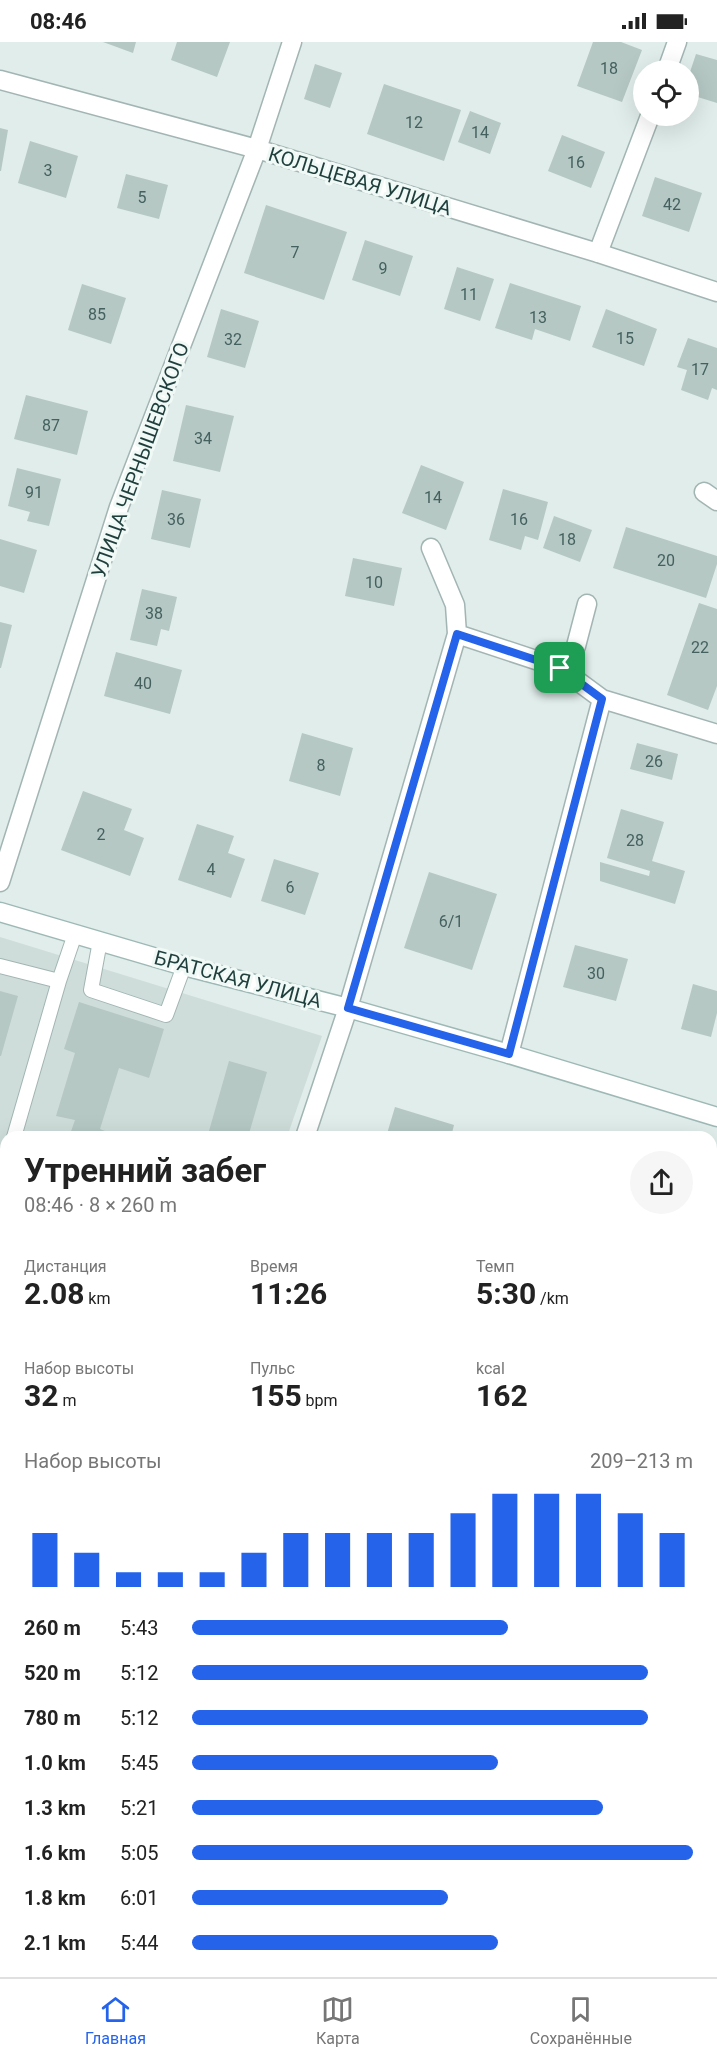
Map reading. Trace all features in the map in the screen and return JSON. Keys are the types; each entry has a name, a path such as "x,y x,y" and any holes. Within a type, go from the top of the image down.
{"street":[{"name":"УЛИЦА ЧЕРНЫШЕВСКОГО","path":"0,882 119,507 256,149 292,42"},
{"path":"671,60 677,42"},
{"name":"КОЛЬЦЕВАЯ УЛИЦА","path":"0,80 256,149 598,253 717,292"},
{"path":"598,253 646,126"},
{"path":"306,1131 348,1008 457,634 455,605 431,548"},
{"path":"560,668 576,646 586,604"},
{"path":"457,634 560,668 602,699 717,734"},
{"path":"509,1054 602,699"},
{"name":"БРАТСКАЯ УЛИЦА","path":"0,912 184,966 348,1008 509,1054 717,1117"}],"lane":[{"path":"16,1131 58,981 75,934"},
{"path":"100,941 91,990 166,1015 184,966"},
{"path":"0,966 58,981"}],"shaded area":[{"path":"0,937 322,1036 289,1131 0,1131"}],"building":[{"path":"103,42 136,42 133,53"},
{"path":"177,42 230,42 217,77 171,60"},
{"path":"593,42 621,42 642,50 638,60 633,60 633,73 622,102 577,86"},
{"path":"696,54 717,60 717,103 699,97 699,60 694,60"},
{"path":"315,64 342,73 330,108 304,99"},
{"path":"384,84 461,110 444,161 367,134"},
{"path":"470,111 501,123 490,154 458,142"},
{"path":"0,128 8,130 1,171 0,171"},
{"path":"562,135 605,152 591,188 548,171"},
{"path":"30,141 78,156 66,198 18,183"},
{"path":"126,174 168,185 159,219 117,208"},
{"path":"655,177 702,193 689,232 642,216"},
{"path":"266,205 347,232 324,300 244,273"},
{"path":"365,240 413,256 400,296 352,280"},
{"path":"457,267 494,279 480,321 444,309"},
{"path":"510,283 581,306 570,341 535,329 532,340 495,328"},
{"path":"82,284 126,298 111,344 68,330"},
{"path":"221,309 259,321 245,368 207,357"},
{"path":"606,309 657,329 644,366 592,347"},
{"path":"688,338 717,348 717,390 712,388 708,400 681,390 687,370 677,367"},
{"path":"26,395 88,411 77,455 14,439"},
{"path":"186,405 234,416 220,472 173,461"},
{"path":"421,465 464,482 446,530 402,513"},
{"path":"17,468 61,479 49,526 27,521 30,512 8,506"},
{"path":"503,489 548,502 538,540 525,536 521,550 489,540"},
{"path":"162,490 201,499 190,548 151,539"},
{"path":"554,516 592,530 580,562 543,548"},
{"path":"626,527 717,556 717,564 706,598 613,568"},
{"path":"0,539 37,550 24,593 0,586"},
{"path":"353,558 402,568 394,606 345,596"},
{"path":"142,589 177,597 169,631 161,629 157,646 130,640"},
{"path":"699,603 717,609 717,686 708,710 667,695"},
{"path":"0,622 12,625 1,668 0,668"},
{"path":"116,652 182,670 170,714 104,696"},
{"path":"302,733 353,748 340,796 289,781"},
{"path":"637,743 678,754 672,780 630,769"},
{"path":"83,791 132,809 124,830 144,838 130,876 61,850"},
{"path":"621,809 664,822 652,861 685,871 675,904 600,881 600,862 649,876 650,871 607,858"},
{"path":"197,824 234,836 228,853 245,859 231,898 178,880"},
{"path":"274,859 319,873 305,915 261,901"},
{"path":"429,872 497,894 472,970 404,948"},
{"path":"575,945 628,959 616,1001 563,987"},
{"path":"693,984 717,991 717,1013 711,1037 681,1029"},
{"path":"0,991 18,996 1,1056 0,1056"},
{"path":"79,1002 164,1029 149,1078 119,1068 100,1129 105,1131 71,1131 75,1120 56,1116 75,1053 64,1049"},
{"path":"229,1061 267,1072 250,1131 209,1131"},
{"path":"395,1107 454,1125 452,1131 388,1131"}],"route":[{"path":"457,634 560,668 602,699 509,1054 348,1008 457,634"}]}
